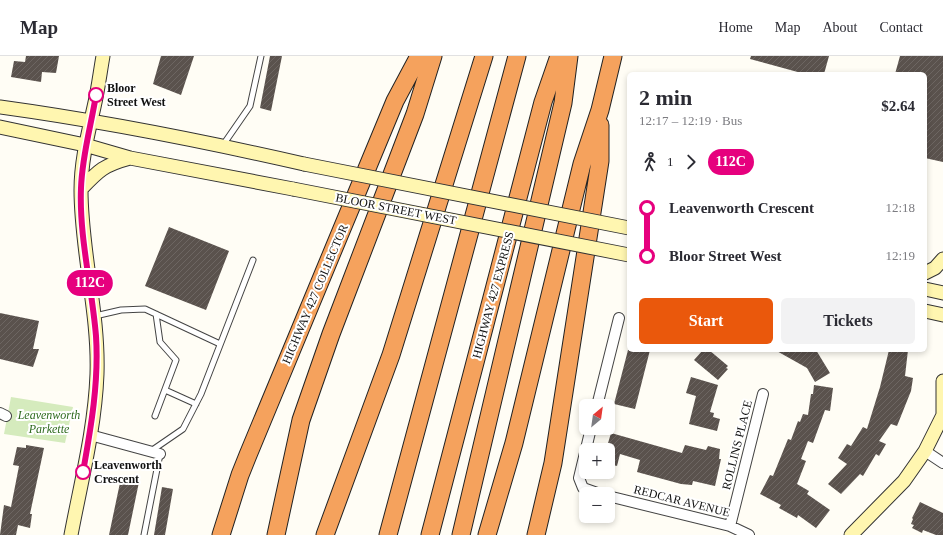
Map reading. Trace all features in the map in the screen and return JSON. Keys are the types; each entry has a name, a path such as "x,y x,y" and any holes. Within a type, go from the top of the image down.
{"highway":[{"name":"HIGHWAY 427 COLLECTOR","path":"221,535 248,454 395,101 419,56"},
{"path":"276,535 301,420 331,334 415,114 433,56"},
{"path":"325,535 391,355 484,56"},
{"path":"388,535 517,56"},
{"name":"HIGHWAY 427 EXPRESS","path":"430,535 543,102 559,56"},
{"path":"461,535 563,103 569,56"},
{"path":"487,535 514,443 582,164 600,110 613,56"},
{"path":"536,535 553,463 600,161 600,110"}],"main road":[{"path":"71,535 90,435 97,374 94,316 81,211 81,189 85,145 103,56"},
{"path":"0,107 90,120 627,228"},
{"name":"BLOOR STREET WEST","path":"0,127 85,145 130,158 627,254"},
{"path":"81,189 101,168 130,158"},
{"path":"927,271 935,268 943,259"},
{"path":"927,289 943,293"},
{"path":"927,311 943,315"},
{"path":"851,535 904,481 925,452 943,415 943,381"}],"street":[{"path":"599,399 619,318"},
{"name":"ROLLINS PLACE","path":"730,526 763,394"},
{"path":"90,435 155,453"},
{"path":"583,487 579,478 589,435"},
{"path":"925,452 943,462"},
{"name":"REDCAR AVENUE","path":"615,498 730,526 749,535"}],"lane":[{"path":"223,146 250,106 261,56"},
{"path":"144,535 155,453 183,429 196,404 253,260"},
{"path":"94,316 121,310 145,309 220,344"},
{"path":"155,416 176,360 160,342 156,314"},
{"path":"165,390 196,404"}],"green space":[{"name":"Leavenworth Parkette","path":"11,397 73,407 65,443 4,434"}],"building":[{"path":"26,56 59,56 56,73 42,72 41,82 11,77 14,61 25,62"},
{"path":"161,56 194,56 181,95 153,84"},
{"path":"270,56 282,56 271,111 260,108"},
{"path":"751,56 829,56 825,72 798,72 750,59"},
{"path":"900,56 943,56 943,162 927,158 927,72 896,72"},
{"path":"169,227 229,251 206,310 145,286"},
{"path":"0,313 39,321 33,349 39,349 33,367 0,359"},
{"path":"627,352 649,352 635,409 615,404 615,400"},
{"path":"701,352 711,352 728,366 726,368 728,369 718,380 694,360"},
{"path":"779,352 817,352 830,373 815,382 807,368"},
{"path":"889,352 908,352 905,376 913,378 911,391 897,426 891,424 879,441 886,444 879,456 876,454 863,476 860,474 841,494 828,484 847,464 838,458 847,444 851,446 863,427 867,429 880,387"},
{"path":"691,377 718,385 710,412 714,413 713,417 720,419 717,431 689,424 696,396 686,393"},
{"path":"814,385 833,388 830,411 825,410 813,443 808,441 801,459 806,461 797,484 809,491 807,494 830,510 816,528 798,515 797,518 779,508 781,505 760,494 770,475 773,476 788,439 791,440 798,421 800,422 803,414 808,415"},
{"path":"615,434 682,453 685,445 706,450 708,446 720,449 719,459 721,459 715,486 693,481 692,485 681,484 637,472 640,460 620,454 617,466 615,466 615,443 608,443 610,435"},
{"path":"26,445 44,448 30,514 32,514 30,528 18,525 16,535 0,535 4,505 11,507 19,466 13,465 17,447 26,448"},
{"path":"121,478 139,482 128,535 109,535"},
{"path":"162,487 173,489 165,535 154,535"},
{"path":"920,502 943,513 943,535 936,535 923,530 922,533 912,528 914,525 911,524 912,518"}],"bus line":[{"name":"112C","path":"83,472 90,435 97,374 97,360 96,334 81,211 81,176 85,145 96,95"}],"place":[{"name":"Bloor Street West","path":"96,95"},
{"name":"Leavenworth Crescent","path":"83,472"}]}
